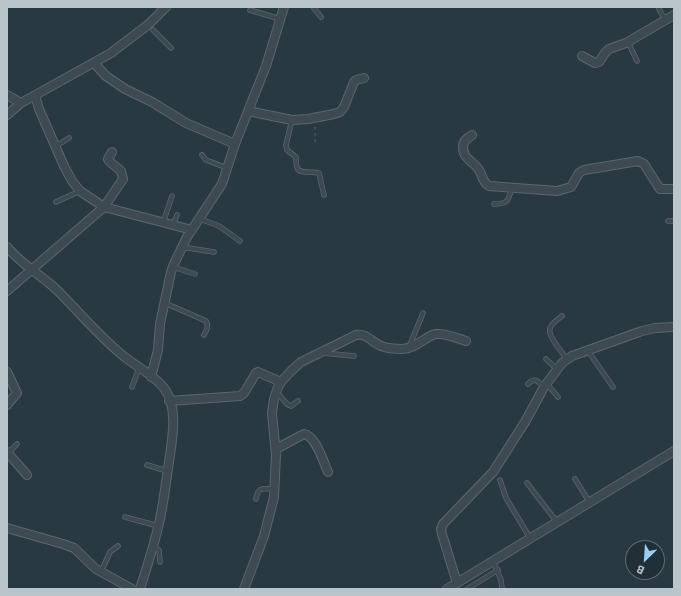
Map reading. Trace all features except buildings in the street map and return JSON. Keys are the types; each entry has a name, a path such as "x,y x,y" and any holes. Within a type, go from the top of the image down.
{"street":[{"path":"7,115 21,103 94,63 151,27 166,7"},
{"path":"152,377 157,358 160,324 173,266 182,246 218,191 266,66 284,7"},
{"path":"582,56 595,63 599,62 609,50 628,42 674,15"},
{"path":"94,63 106,76 125,89 152,102 186,122 235,144"},
{"path":"248,111 292,120 340,112 344,107 354,82 364,78"},
{"path":"7,95 21,103"},
{"path":"35,95 39,109 55,146 72,181 80,191 104,207 192,230"},
{"path":"472,135 467,138 463,144 463,153 479,169 485,184 492,187 557,191 571,187 579,173 584,170 638,161 644,164 660,189 674,189"},
{"path":"7,291 104,207 123,179 120,171 108,159 112,152"},
{"path":"7,247 14,255 57,290 102,337 152,377 164,389 169,401 173,424 168,471 158,526 140,589"},
{"path":"456,583 441,526 493,472 525,422 545,385 557,369 567,359 588,350 650,329 674,327"},
{"path":"244,589 268,524 274,488 276,449 272,413 276,391 281,382 301,362 351,337 361,334 381,346 386,347 409,348 416,346 434,334 466,341"},
{"path":"7,372 17,393 7,405"},
{"path":"169,401 240,396 244,393 258,372 281,382"},
{"path":"276,449 304,434 309,435 313,439 328,472"},
{"path":"447,589 674,451"},
{"path":"8,452 27,475"},
{"path":"7,528 74,548 101,572 132,589"}],"lane":[{"path":"313,7 321,17"},
{"path":"658,7 665,20"},
{"path":"250,10 280,19"},
{"path":"151,27 171,48"},
{"path":"628,42 637,60"},
{"path":"292,120 286,145 287,150 296,157 297,167 299,170 304,172 319,173 324,195"},
{"path":"55,146 69,138"},
{"path":"202,155 206,160 227,168"},
{"path":"494,204 504,204 507,202 509,200 512,188"},
{"path":"56,202 80,191"},
{"path":"163,223 172,196"},
{"path":"173,226 177,215"},
{"path":"200,219 219,226 240,241"},
{"path":"668,222 674,221"},
{"path":"182,246 214,252"},
{"path":"173,266 195,274"},
{"path":"164,303 206,321 208,324 204,335"},
{"path":"409,348 423,313"},
{"path":"562,316 553,323 549,332 550,336 567,359"},
{"path":"588,350 613,388"},
{"path":"319,353 354,356"},
{"path":"546,359 557,369"},
{"path":"132,387 139,368"},
{"path":"528,384 534,380 545,385 558,397"},
{"path":"276,391 287,404 291,406 298,402"},
{"path":"8,452 17,444"},
{"path":"147,465 168,471"},
{"path":"575,479 590,503"},
{"path":"500,480 506,498 530,539"},
{"path":"527,483 557,523"},
{"path":"256,499 257,491 274,488"},
{"path":"125,517 158,526"},
{"path":"101,572 110,552 118,546"},
{"path":"153,546 159,550 160,562"},
{"path":"492,561 498,570 502,589"},
{"path":"467,589 498,570"}],"path":[{"path":"315,117 315,142"}]}
